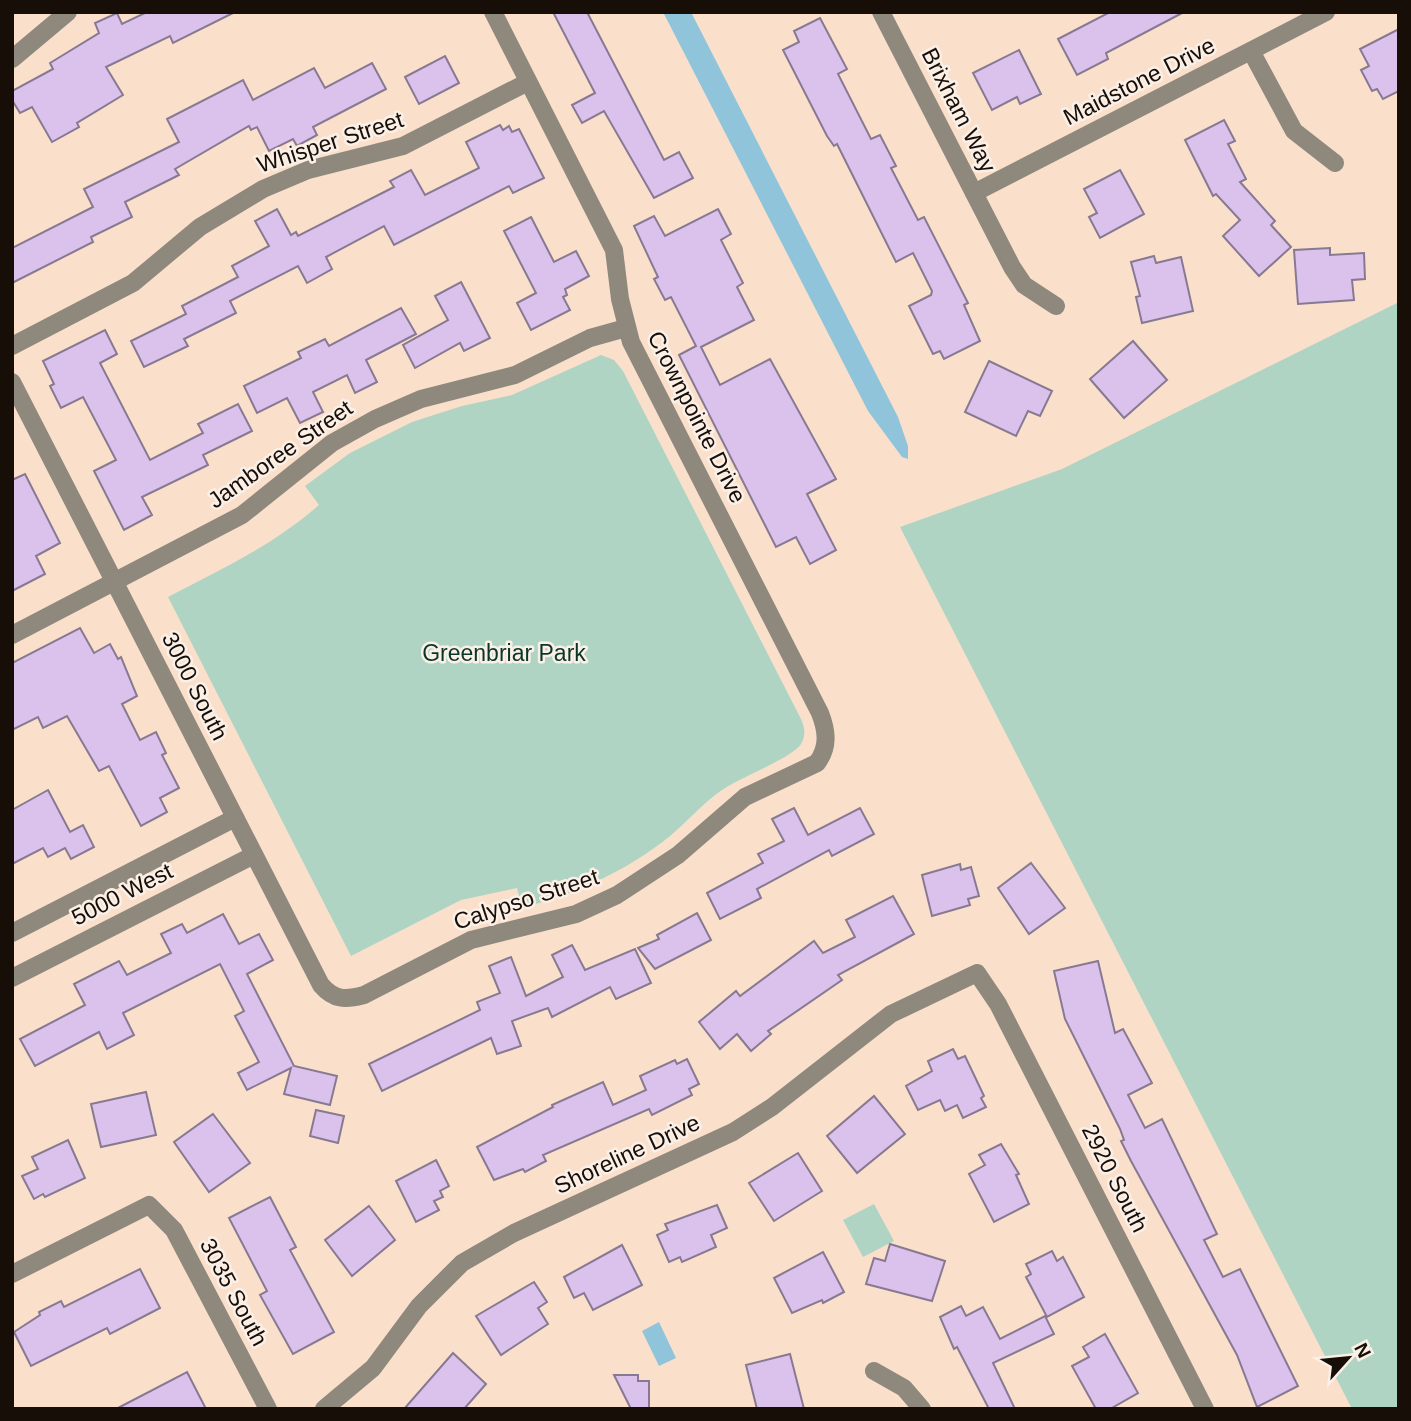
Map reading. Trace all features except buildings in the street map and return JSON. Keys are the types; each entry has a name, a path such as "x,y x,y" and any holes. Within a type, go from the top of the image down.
{"street":[{"path":"12,59 68,12"},
{"name":"Crownpointe Drive","path":"493,12 614,250 626,328 638,358 820,713 827,734 823,755 817,763"},
{"name":"Brixham Way","path":"881,12 1017,276 1024,285 1056,306"},
{"name":"Maidstone Drive","path":"974,193 1326,12"},
{"path":"1251,51 1294,131 1335,163"},
{"name":"Whisper Street","path":"12,346 133,283 200,227 262,189 308,170 403,146 528,82"},
{"name":"Jamboree Street","path":"12,635 242,515 332,443 383,415 434,395 515,375 590,338 626,328"},
{"name":"3000 South","path":"12,383 321,985 328,993 347,1000"},
{"name":"Calypso Street","path":"347,1000 363,995 471,940 552,921 617,895 678,855 745,797 817,763"},
{"name":"5000 West","path":"12,933 235,818"},
{"name":"5000 West","path":"12,978 254,855"},
{"name":"Shoreline Drive","path":"324,1409 373,1368 419,1306 463,1263 514,1233 733,1132 772,1107 891,1014 977,972"},
{"name":"2920 South","path":"977,972 998,1004 1205,1409"},
{"name":"3035 South","path":"12,1274 149,1205 174,1230 268,1409"},
{"path":"874,1371 904,1388 922,1409"}],"green space":[{"path":"1399,302 1399,1409 1352,1409 900,527 1062,469"},
{"name":"Greenbriar Park","path":"601,355 614,360 623,371 801,719 803,741 796,750 722,790 653,849 600,880 522,908 517,888 461,900 351,956 168,597 246,556 301,520 319,505 305,486 350,453 412,422 462,406 512,395"},
{"path":"874,1204 894,1241 863,1257 843,1220"}],"water":[{"path":"663,12 691,12 898,417 908,446 908,459 902,457 868,411"},
{"path":"659,1322 676,1358 659,1366 642,1331"}]}
